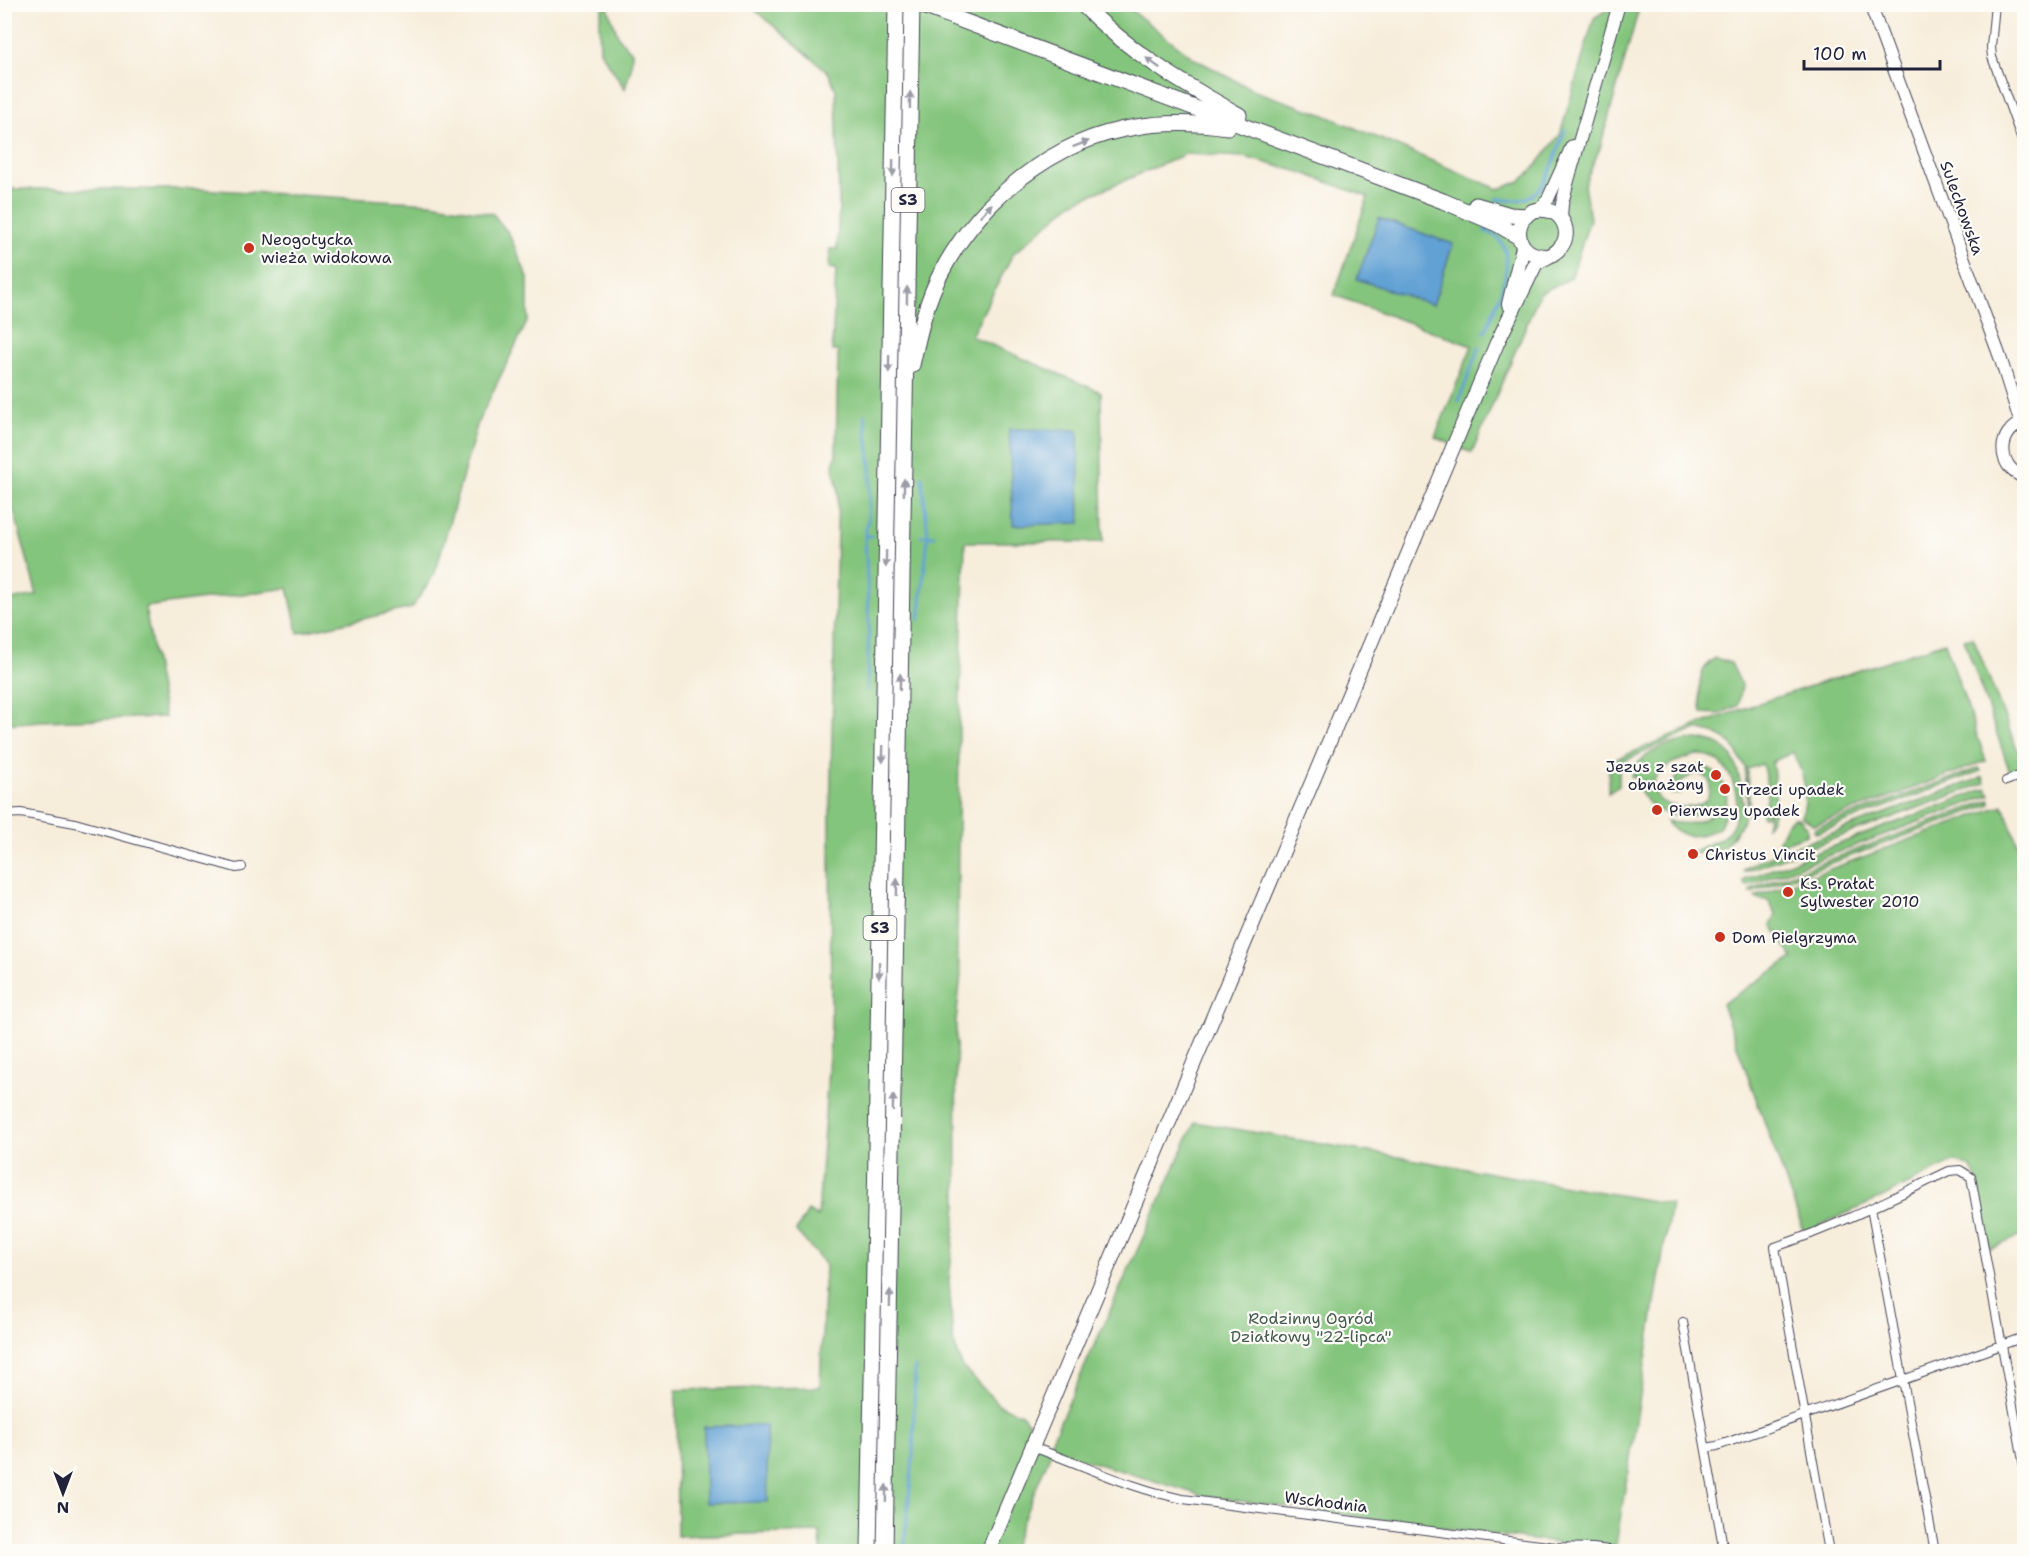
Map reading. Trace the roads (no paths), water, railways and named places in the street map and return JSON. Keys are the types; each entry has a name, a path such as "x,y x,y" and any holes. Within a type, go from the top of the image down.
{"highway":[{"name":"S3","path":"869,1551 896,4"},
{"name":"S3","path":"885,1551 912,4"},
{"path":"918,4 945,9 1239,115 1485,208 1510,215 1526,216"},
{"path":"1082,4 1157,67 1239,115"},
{"path":"945,9 1249,130 1468,211 1521,242"},
{"path":"905,395 925,313 941,272 979,217 1003,192 1029,172 1068,149 1106,134 1136,127 1174,124 1249,130"}],"main road":[{"path":"988,1551 1500,335 1536,263 1545,256 1558,251 1565,239 1566,231 1561,218 1562,204 1619,4"},
{"name":"Sulechowska","path":"1870,4 2023,423"},
{"path":"1500,335 1520,264 1521,222 1526,216 1540,209 1548,199 1592,101"},
{"path":"1540,209 1555,213 1561,218"},
{"path":"1521,242 1531,254 1545,256"},
{"path":"2023,423 2008,434 2003,449 2005,460 2011,469 2025,477"}],"street":[{"path":"1995,4 1992,57 2025,146"},
{"path":"2006,782 2025,774"},
{"path":"4,814 21,813 75,823 236,868 242,867"},
{"path":"1829,1551 1775,1247 1803,1238 1948,1171 1960,1170 1971,1177 2025,1466"},
{"path":"1871,1208 1935,1551"},
{"path":"1683,1322 1724,1551"},
{"path":"1706,1448 2025,1336"},
{"name":"Wschodnia","path":"1032,1447 1114,1478 1183,1499 1556,1548 1624,1551"}],"water":[{"path":"1379,218 1453,244 1433,305 1357,279"},
{"path":"1009,429 1078,430 1080,523 1013,525"},
{"path":"766,1425 768,1502 705,1503 704,1427"}],"waterway":[{"path":"1497,201 1497,198 1513,201 1526,198 1536,192 1550,171 1565,130"},
{"path":"1485,332 1501,292 1506,261 1504,248 1498,238 1485,231 1487,228"},
{"path":"1459,401 1479,347"},
{"path":"865,414 871,470 865,536 871,536"},
{"path":"919,620 928,536 922,477"},
{"path":"865,536 869,624 867,690"},
{"path":"921,536 934,536"},
{"path":"904,1552 913,1456 915,1367"}],"place":[{"name":"Neogotycka wieża widokowa","path":"249,248"},
{"name":"Jezus z szat obnażony","path":"1716,775"},
{"name":"Trzeci upadek","path":"1725,789"},
{"name":"Pierwszy upadek","path":"1657,810"},
{"name":"Christus Vincit","path":"1693,854"},
{"name":"Ks. Prałat Sylwester 2010","path":"1788,892"},
{"name":"Dom Pielgrzyma","path":"1720,937"}],"park label":[{"name":"Rodzinny Ogród Działkowy \"22-lipca\"","path":"1311,1327"}]}
